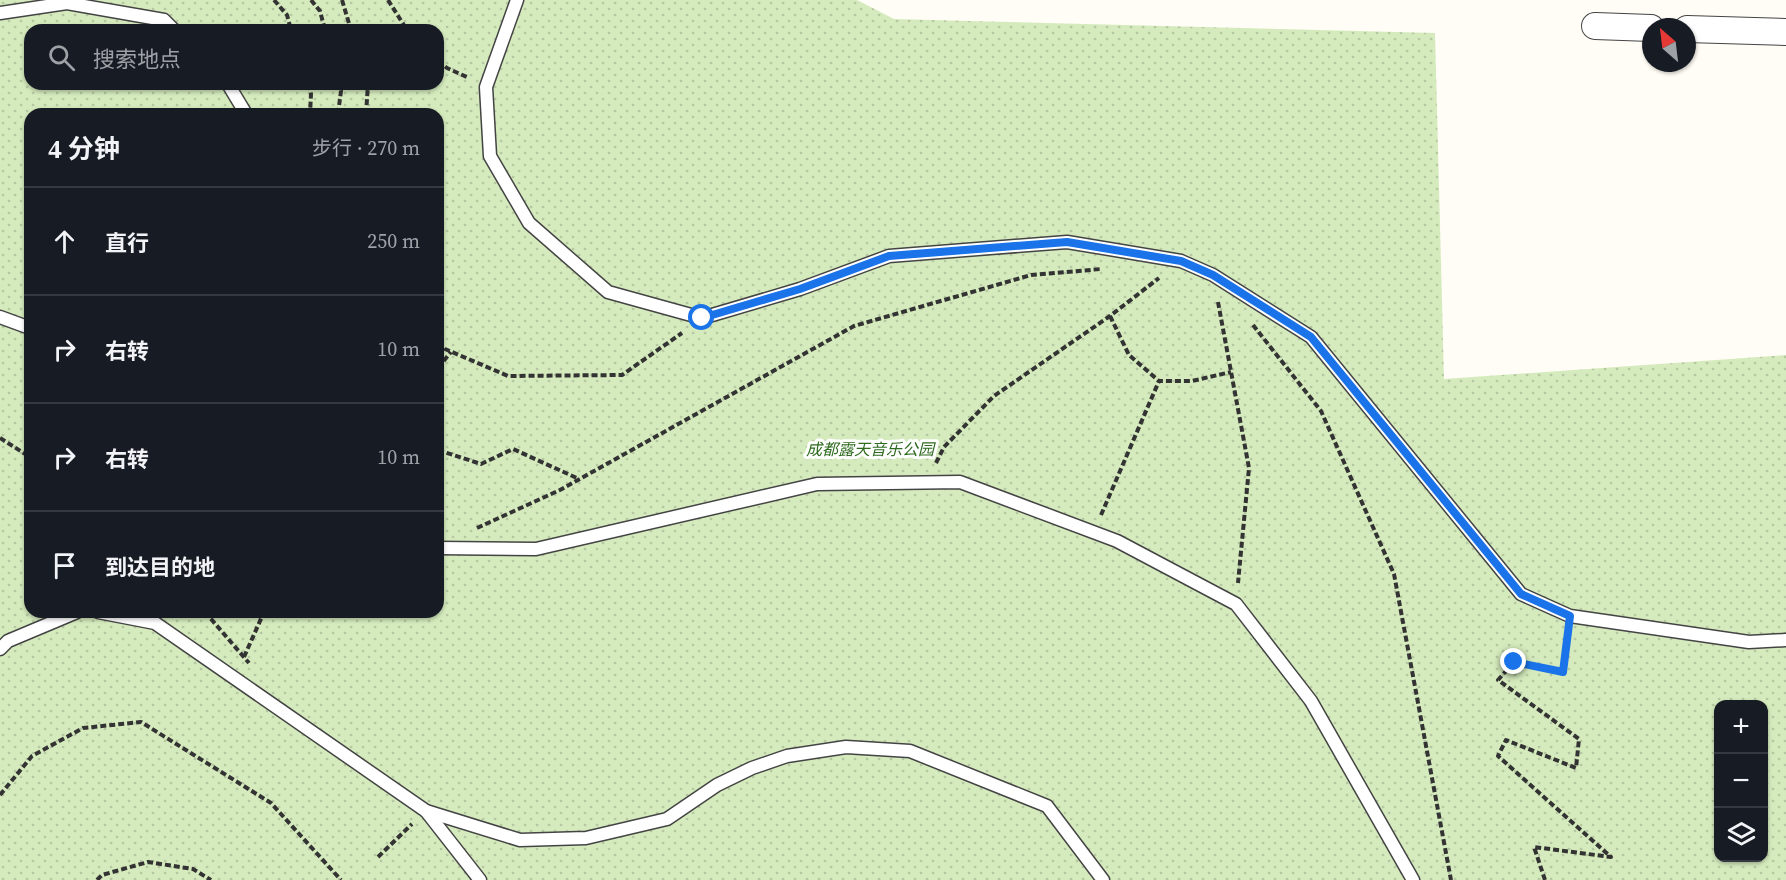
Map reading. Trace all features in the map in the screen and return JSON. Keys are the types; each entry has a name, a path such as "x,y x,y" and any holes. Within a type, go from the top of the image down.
{"street":[{"path":"1595,26 1642,28"},
{"path":"1696,29 1786,32"}],"lane":[{"path":"517,0 486,87 490,156 529,223 608,292 702,318 800,289 889,256 1067,242 1181,261 1213,275 1311,337 1521,594 1570,616 1749,642 1786,640"},
{"path":"0,13 67,3 164,20 168,24"},
{"path":"232,90 242,108"},
{"path":"0,317 24,326"},
{"path":"444,548 536,549 817,484 960,482 1117,541 1236,604 1311,701 1413,880"},
{"path":"0,649 8,641 63,618"},
{"path":"132,618 155,622 426,811 480,880"},
{"path":"426,811 520,840 586,838 667,819 717,785 752,768 787,756 846,747 910,751 1047,806 1103,880"}],"path":[{"path":"274,0 286,15 289,24"},
{"path":"311,0 320,11 323,24"},
{"path":"342,0 349,24"},
{"path":"388,0 403,24"},
{"path":"310,90 310,108"},
{"path":"339,108 340,90"},
{"path":"366,108 368,90"},
{"path":"926,482 944,447 994,396 1110,316 1181,261"},
{"path":"468,532 560,490 854,326 1031,275 1112,268"},
{"path":"1213,275 1249,468 1236,604"},
{"path":"1110,316 1129,355 1158,381 1192,381 1231,372"},
{"path":"444,346 452,352 508,376 622,375 702,318"},
{"path":"1249,320 1321,411 1394,574 1451,880"},
{"path":"444,361 452,352"},
{"path":"1094,532 1158,381"},
{"path":"0,438 24,453"},
{"path":"444,452 481,464 513,449 579,479"},
{"path":"1545,880 1534,847 1611,857 1498,756 1506,740 1576,768 1579,739 1498,680 1514,662 1563,672 1570,616"},
{"path":"244,657 261,618"},
{"path":"0,795 32,756 83,728 141,722 271,803 341,880"},
{"path":"378,857 426,811"},
{"path":"97,880 102,875 148,862 193,869 211,880"}],"green space":[{"name":"成都露天音乐公园","path":"0,0 857,0 894,19 1435,33 1444,379 1786,355 1786,880 0,880"}],"route":[{"path":"702,318 800,289 889,256 1067,242 1181,261 1213,275 1311,337 1521,594 1570,616 1563,672 1514,662"}]}
